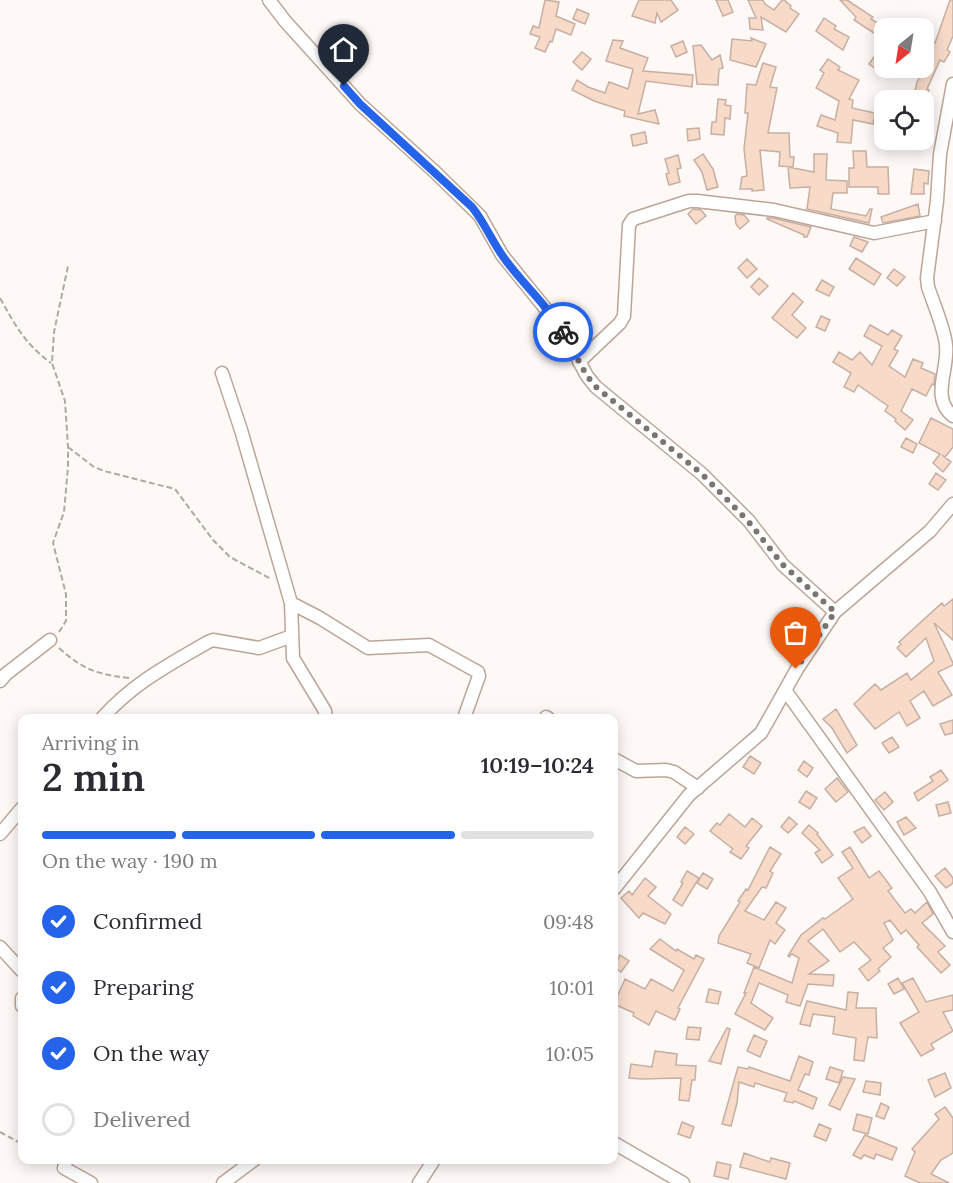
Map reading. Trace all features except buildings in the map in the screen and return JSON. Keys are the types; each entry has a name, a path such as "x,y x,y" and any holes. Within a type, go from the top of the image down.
{"street":[{"path":"269,0 360,104 480,216 502,255 557,322 596,387 702,474 748,521 783,565 835,612"},
{"path":"953,84 940,154 928,287 946,344 947,356 940,388 943,406 953,416"},
{"path":"579,362 620,323 624,316 629,225 633,219 689,201 697,201 774,210 874,233 935,220"},
{"path":"222,373 244,440 291,603 293,658 325,714"},
{"path":"618,884 685,800 761,733 815,639 835,612 930,531 953,504"},
{"path":"291,603 368,648 429,645 478,672 479,676 465,714"},
{"path":"106,714 125,694 144,680 208,642 213,640 259,648 292,636"},
{"path":"0,681 50,640"},
{"path":"785,690 930,892 953,930"},
{"path":"618,761 636,771 675,772 698,788"},
{"path":"0,834 18,813"},
{"path":"0,947 18,967"},
{"path":"618,1145 683,1183"},
{"path":"66,1164 64,1168 91,1183"},
{"path":"223,1183 249,1164"},
{"path":"419,1183 431,1164"}],"path":[{"path":"68,266 54,332 52,363 65,400 68,447 64,512 53,543 66,594 66,621 62,630 50,640 79,665 88,669 144,680"},
{"path":"0,298 30,347 52,363"},
{"path":"68,447 94,467 104,471 175,489 213,540 230,557 287,587"},
{"path":"0,1132 18,1142"}],"way so far":[{"path":"563,332 587,376 596,387 702,474 748,521 783,565 835,612 796,669"}],"route":[{"path":"344,86 360,104 472,207 480,216 502,255 563,332"}]}
